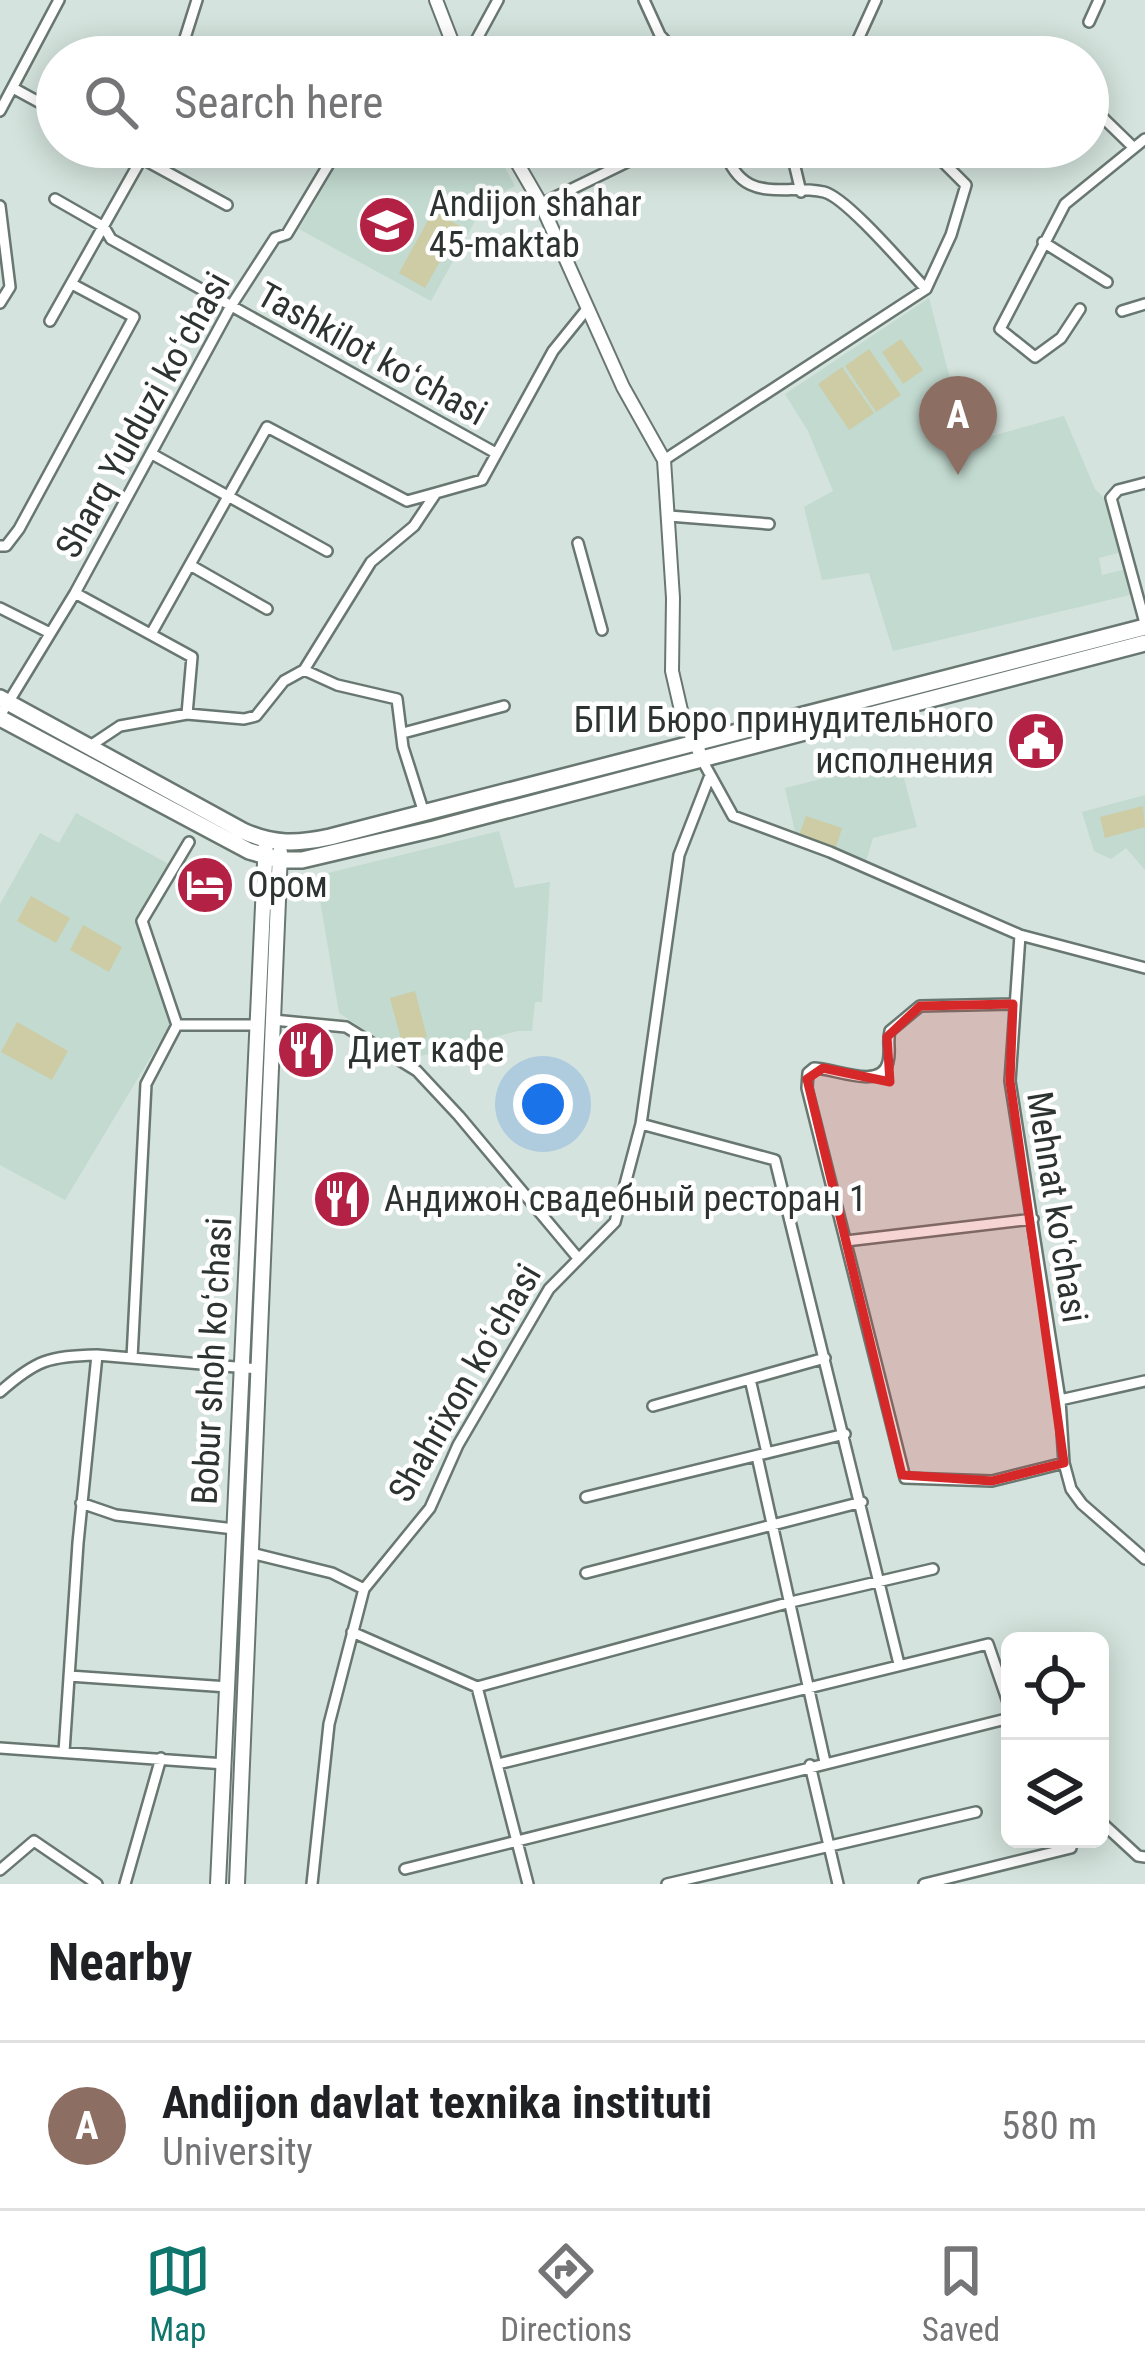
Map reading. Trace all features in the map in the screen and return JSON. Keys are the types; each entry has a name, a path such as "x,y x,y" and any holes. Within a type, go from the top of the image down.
{"main road":[{"path":"2,709 220,837 325,856 1145,625"},
{"path":"2,709 89,747 273,850 1145,643"},
{"name":"Bobur shoh koʻchasi","path":"218,1884 256,1025 273,850"},
{"name":"Bobur shoh koʻchasi","path":"237,1884 273,1020 271,890"}],"street":[{"path":"40,36 59,0"},
{"path":"186,36 197,0"},
{"path":"436,0 452,36"},
{"path":"475,36 498,0"},
{"path":"644,0 661,36"},
{"path":"860,36 876,0"},
{"path":"1089,22 1099,0"},
{"path":"0,111 36,44"},
{"path":"13,88 36,101"},
{"path":"1109,124 1133,148"},
{"path":"1109,168 1145,139"},
{"path":"50,321 136,168"},
{"path":"160,168 227,206"},
{"name":"Sharq Yulduzi koʻchasi","path":"2,709 75,593 231,306 274,238 287,234 326,168"},
{"path":"521,168 542,204 623,387 664,460 672,674 683,719 709,778 733,816 830,852 1020,935 1145,968"},
{"path":"542,204 615,168"},
{"path":"735,168 743,181 762,189 828,192 926,289"},
{"path":"796,168 801,192"},
{"path":"664,460 926,289 951,235 966,185 948,168"},
{"path":"1080,309 1061,338 1036,357 1001,332 1065,204 1109,168"},
{"name":"Tashkilot koʻchasi","path":"55,199 104,227 111,239 494,452"},
{"path":"0,206 10,287 0,303"},
{"path":"1043,242 1107,282"},
{"path":"0,546 6,546 19,530 134,317 72,284"},
{"path":"1122,311 1145,304"},
{"path":"151,634 267,427 406,501 482,480 553,351 587,309"},
{"path":"152,454 327,551"},
{"path":"1145,483 1118,490 1111,498 1145,625"},
{"path":"89,747 120,726 187,714 251,719 284,682 304,670 371,562 414,526 436,494"},
{"path":"669,516 769,524"},
{"path":"578,543 602,630"},
{"path":"190,565 267,609"},
{"path":"75,593 192,657 187,714"},
{"path":"0,608 48,632"},
{"path":"304,670 337,685 397,699 424,813"},
{"path":"403,734 504,706"},
{"name":"Shahrixon koʻchasi","path":"312,1884 329,1724 364,1589 430,1508 458,1445 549,1289 615,1222 640,1124 679,855 709,778"},
{"path":"132,1358 146,1084 177,1025 142,921 189,842"},
{"name":"Mehnat koʻchasi","path":"1020,935 1010,1081 1060,1400 1064,1463"},
{"path":"1013,1004 920,1006 890,1031 888,1065 880,1074 867,1077 823,1068 808,1073 807,1088 905,1478 992,1481 1064,1463 1071,1489 1082,1504 1145,1558"},
{"path":"273,1020 346,1027 416,1071 460,1116 578,1258"},
{"path":"177,1025 256,1025"},
{"path":"640,1124 775,1160 899,1664"},
{"path":"846,1241 1034,1219"},
{"path":"0,1392 51,1356 97,1355 260,1369"},
{"path":"64,1752 81,1503 97,1355"},
{"path":"653,1406 825,1358"},
{"path":"750,1379 773,1523 825,1762"},
{"path":"1060,1400 1145,1381"},
{"path":"586,1497 844,1434"},
{"path":"586,1573 862,1502"},
{"path":"81,1503 116,1515 234,1529"},
{"path":"251,1553 332,1574 364,1589"},
{"path":"352,1632 477,1687 791,1602 933,1569"},
{"path":"498,1764 808,1684 988,1644 1001,1682"},
{"path":"69,1676 228,1687"},
{"path":"477,1687 528,1884"},
{"path":"405,1869 1001,1720"},
{"path":"0,1748 225,1764"},
{"path":"125,1884 160,1758"},
{"path":"810,1765 838,1884"},
{"path":"667,1884 976,1812"},
{"path":"1109,1829 1145,1857"},
{"path":"0,1870 34,1840 97,1884"},
{"path":"924,1884 1071,1848"}],"highlighted area":[{"path":"1013,1004 1010,1081 1064,1463 992,1481 902,1475 807,1079 823,1068 890,1082 887,1037 920,1006"}],"shaded area":[{"name":"Andijon shahar 45-maktab","path":"335,168 505,168 515,186 494,197 498,210 475,221 431,301 299,229"},
{"path":"929,298 968,448 982,445 981,439 1064,416 1095,489 1107,501 1122,552 1099,558 1102,575 1126,569 1134,594 893,651 869,573 822,580 804,507 833,491 808,431 785,394"},
{"path":"899,760 917,827 873,838 866,861 796,836 785,788"},
{"path":"1145,795 1145,870 1126,848 1111,859 1094,851 1082,812"},
{"path":"76,813 172,866 141,923 174,1018 65,1200 0,1165 0,904 40,833 59,843"},
{"path":"499,831 515,888 550,882 542,1002 535,1002 532,1031 409,1059 339,1013 316,876"}],"green space":[{"path":"433,211 460,226 425,288 399,273"},
{"path":"901,339 923,370 903,384 882,352"},
{"path":"869,349 901,395 876,412 845,366"},
{"path":"842,367 874,413 849,430 818,384"},
{"path":"1143,806 1145,827 1105,838 1100,817"},
{"path":"806,816 842,828 836,847 799,835"},
{"path":"31,896 70,918 56,943 17,921"},
{"path":"83,925 122,947 109,972 70,950"},
{"path":"415,991 427,1037 402,1043 390,998"},
{"path":"17,1022 68,1051 52,1080 1,1052"}],"place":[{"name":"Andijon shahar 45-maktab","path":"387,225"},
{"name":"Andijon davlat texnika instituti","path":"958,475"},
{"name":"БПИ Бюро принудительного исполнения","path":"1036,741"},
{"name":"Ором","path":"205,885"},
{"name":"Диет кафе","path":"306,1050"},
{"name":"Андижон свадебный ресторан 1","path":"342,1199"}]}
